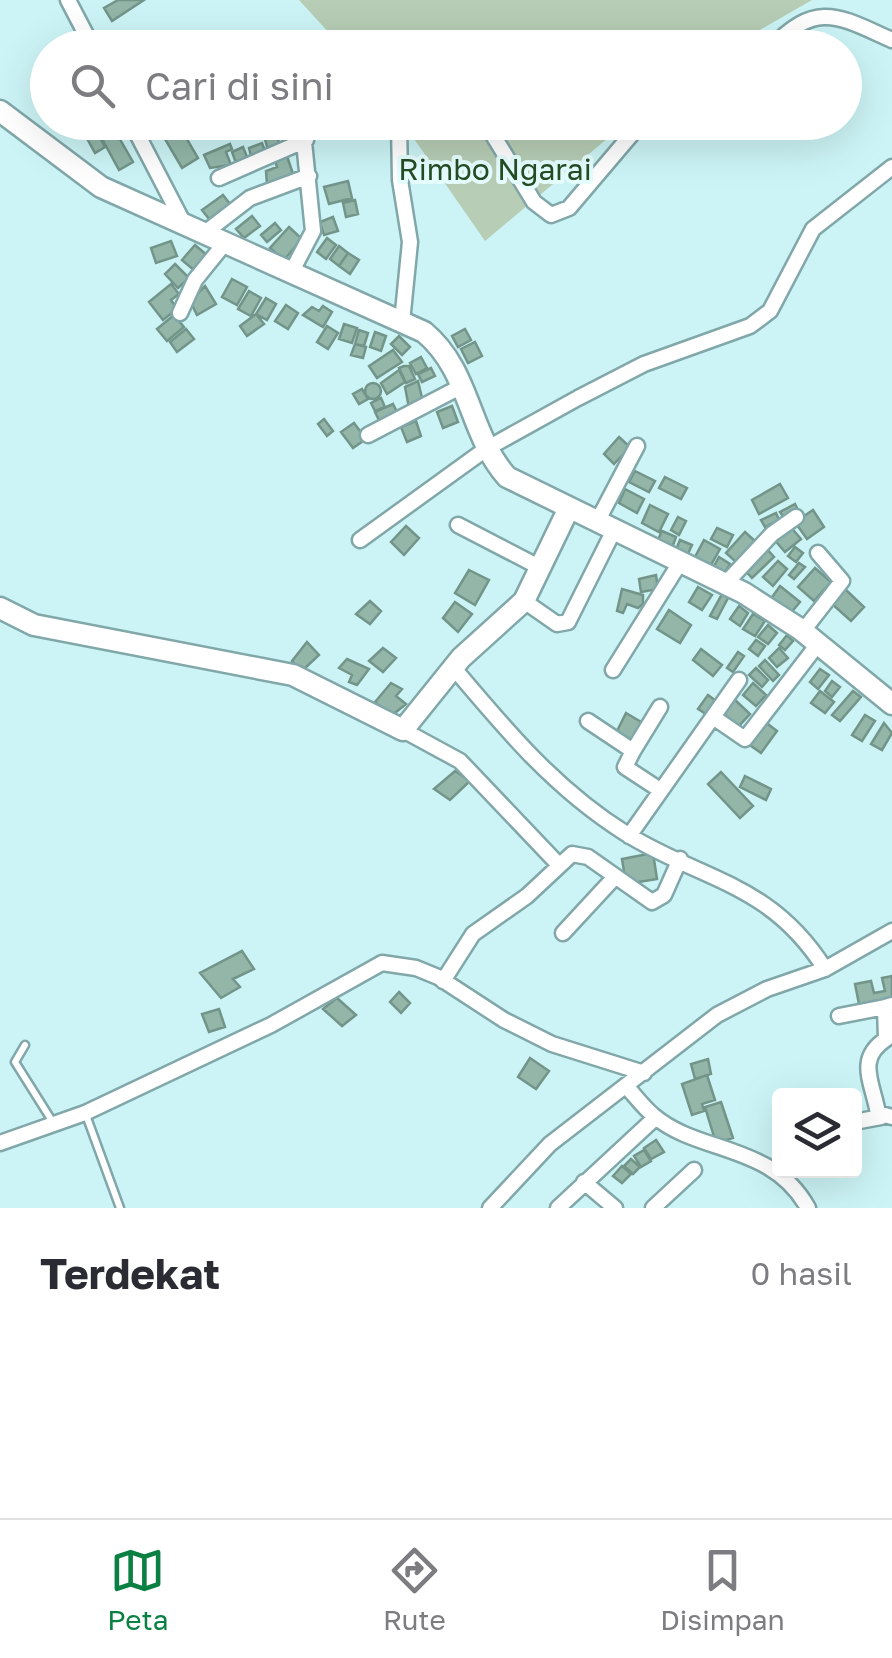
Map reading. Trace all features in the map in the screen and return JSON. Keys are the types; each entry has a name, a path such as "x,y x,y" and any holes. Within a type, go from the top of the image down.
{"street":[{"path":"68,0 84,30"},
{"path":"788,30 822,11 841,14 892,40"},
{"path":"0,111 30,134"},
{"path":"39,140 101,187 402,322 439,345 464,385 486,449 506,477 726,583 811,637 892,704"},
{"path":"141,140 193,230"},
{"path":"218,178 306,140 313,231 292,271"},
{"path":"399,140 400,180 410,242 402,322"},
{"path":"496,140 534,202 551,215 569,208 627,140"},
{"path":"360,540 486,449 644,364 750,326 770,311 813,229 892,167"},
{"path":"193,230 250,198 309,176"},
{"path":"180,313 195,280 225,243"},
{"path":"368,435 464,385"},
{"path":"524,600 557,624 568,622 637,446"},
{"path":"404,730 454,667 524,600 568,510"},
{"path":"726,583 772,534 796,517"},
{"path":"458,525 541,568"},
{"path":"713,718 745,739 811,637 842,581 818,553"},
{"path":"612,670 682,561"},
{"path":"0,608 34,625 294,675 460,761 558,864"},
{"path":"454,667 536,765 630,836 739,888 786,920 806,940 825,969"},
{"path":"630,836 739,680"},
{"path":"660,707 625,767 660,790"},
{"path":"588,722 633,750"},
{"path":"444,981 474,934 526,896 558,864 581,854 652,902 664,895 680,858"},
{"path":"562,933 613,879"},
{"path":"490,1208 550,1144 741,1000 825,969 892,931"},
{"path":"0,1143 85,1114 271,1025 367,967 397,964 444,981 530,1034 644,1073"},
{"path":"839,1016 888,1006 886,1040 872,1048 867,1059 886,1117"},
{"path":"627,1087 655,1118 782,1176 808,1208"},
{"path":"558,1208 655,1118"},
{"path":"654,1208 694,1170"},
{"path":"584,1182 614,1208"}],"lane":[{"path":"25,1045 15,1062 54,1126"},
{"path":"85,1114 120,1208"}],"green space":[{"path":"299,0 812,0 760,30 326,30"},
{"name":"Rimbo Ngarai","path":"415,140 606,140 485,241"}],"building":[{"path":"118,0 144,0 112,21 104,8"},
{"path":"88,140 101,140 105,147 95,153"},
{"path":"103,140 120,140 133,162 119,170"},
{"path":"166,140 188,140 198,158 182,168"},
{"path":"265,140 278,140 280,146 268,150"},
{"path":"262,143 265,151 251,156 249,148"},
{"path":"230,144 232,149 226,152 231,165 210,168 204,155"},
{"path":"243,147 249,162 237,166 232,152"},
{"path":"286,153 294,177 267,184 266,171 277,167 274,158"},
{"path":"348,181 352,198 329,204 324,187"},
{"path":"223,195 230,204 209,219 202,210"},
{"path":"355,200 358,214 346,217 343,203"},
{"path":"252,216 260,226 244,238 236,229"},
{"path":"333,217 338,231 324,235 320,222"},
{"path":"275,223 281,230 267,242 261,235"},
{"path":"289,227 302,239 284,260 270,248"},
{"path":"327,238 336,245 326,259 317,252"},
{"path":"171,241 177,256 156,263 151,248"},
{"path":"195,245 208,256 195,271 182,260"},
{"path":"339,246 348,253 339,266 330,259"},
{"path":"348,253 359,260 350,274 339,266"},
{"path":"175,264 189,278 178,288 165,274"},
{"path":"232,279 247,287 237,305 222,297"},
{"path":"171,284 179,294 171,300 177,309 163,320 149,302"},
{"path":"205,286 216,304 197,315 190,301"},
{"path":"249,291 261,298 251,316 238,309"},
{"path":"266,298 276,304 267,320 256,314"},
{"path":"286,305 298,313 288,329 275,321"},
{"path":"323,306 332,312 323,327 303,315 312,307 319,311"},
{"path":"256,314 264,324 247,336 240,326"},
{"path":"174,315 184,327 167,341 157,329"},
{"path":"344,324 357,328 352,343 339,339"},
{"path":"327,326 338,333 328,349 317,342"},
{"path":"186,329 194,339 177,352 170,342"},
{"path":"465,329 471,340 458,347 452,336"},
{"path":"359,330 368,333 364,346 355,344"},
{"path":"375,332 386,336 381,351 370,347"},
{"path":"399,336 410,347 402,355 391,344"},
{"path":"475,342 482,356 468,363 461,349"},
{"path":"355,344 366,347 363,358 351,355"},
{"path":"393,350 402,362 377,378 369,366"},
{"path":"421,357 427,368 416,374 410,363"},
{"path":"409,366 415,379 406,383 399,368"},
{"path":"431,368 435,376 422,382 418,374"},
{"path":"399,370 405,382 387,394 381,383"},
{"path":"418,381 423,402 409,408 405,387"},
{"path":"373,383 381,391 373,399 365,391"},
{"path":"362,389 368,399 359,404 353,394"},
{"path":"381,398 385,407 375,411 371,403"},
{"path":"393,404 398,414 380,422 375,412"},
{"path":"452,406 458,422 443,428 437,412"},
{"path":"324,419 333,431 327,436 318,424"},
{"path":"416,421 421,436 407,442 401,427"},
{"path":"354,423 366,439 353,448 341,432"},
{"path":"619,437 630,447 614,464 604,454"},
{"path":"635,471 655,481 649,492 629,482"},
{"path":"665,477 687,488 681,499 659,488"},
{"path":"780,484 788,498 759,514 752,500"},
{"path":"625,489 644,499 637,513 619,503"},
{"path":"795,504 798,510 784,518 780,512"},
{"path":"650,505 668,514 659,532 642,523"},
{"path":"813,510 824,527 807,539 795,522"},
{"path":"776,513 779,520 765,527 761,520"},
{"path":"678,517 686,521 679,535 671,530"},
{"path":"788,524 801,539 785,552 772,537"},
{"path":"406,526 419,538 404,555 391,542"},
{"path":"717,528 733,535 727,547 711,539"},
{"path":"662,531 676,537 672,548 657,542"},
{"path":"745,532 755,541 736,562 726,553"},
{"path":"680,540 692,545 687,556 675,552"},
{"path":"704,540 720,549 711,565 695,557"},
{"path":"795,547 803,553 796,562 788,556"},
{"path":"766,548 774,557 752,578 743,568"},
{"path":"719,557 730,564 724,574 713,568"},
{"path":"778,561 787,569 773,586 763,577"},
{"path":"799,563 805,567 794,579 789,575"},
{"path":"815,568 831,582 814,601 798,587"},
{"path":"469,570 489,580 475,605 455,593"},
{"path":"656,575 658,589 641,592 639,579"},
{"path":"780,586 800,602 789,615 770,600"},
{"path":"698,587 712,595 702,610 689,602"},
{"path":"622,589 643,595 643,604 638,608 627,604 623,613 617,611"},
{"path":"845,589 864,607 851,621 832,604"},
{"path":"722,594 728,598 717,619 710,616"},
{"path":"370,601 381,611 370,624 356,614"},
{"path":"455,602 472,614 458,632 443,618"},
{"path":"739,606 748,613 740,626 730,619"},
{"path":"669,610 691,625 680,643 657,629"},
{"path":"753,614 765,621 755,636 743,629"},
{"path":"768,625 777,633 768,644 758,637"},
{"path":"787,635 793,641 785,650 779,645"},
{"path":"756,640 765,646 758,656 749,649"},
{"path":"307,642 319,655 301,672 292,661"},
{"path":"383,648 396,658 383,672 369,661"},
{"path":"779,648 788,658 777,667 769,658"},
{"path":"701,649 722,665 713,676 693,660"},
{"path":"738,652 744,656 733,672 727,668"},
{"path":"347,659 369,669 357,685 349,682 352,675 339,668"},
{"path":"765,660 779,675 773,681 759,666"},
{"path":"756,668 768,680 762,687 749,675"},
{"path":"820,669 829,675 818,689 810,682"},
{"path":"832,681 840,687 832,697 825,691"},
{"path":"391,683 402,689 396,696 406,704 391,716 375,702"},
{"path":"753,683 766,695 756,706 743,695"},
{"path":"820,691 834,702 825,713 811,703"},
{"path":"853,691 861,697 840,721 832,715"},
{"path":"708,695 716,701 706,714 698,709"},
{"path":"734,699 750,714 738,727 722,712"},
{"path":"626,713 643,723 629,742 616,733"},
{"path":"865,715 875,721 862,741 852,735"},
{"path":"764,721 777,731 761,753 747,743"},
{"path":"884,723 892,733 882,750 871,744"},
{"path":"455,771 470,781 450,800 434,789"},
{"path":"721,772 753,806 740,818 708,784"},
{"path":"745,776 771,789 766,800 740,787"},
{"path":"653,853 657,879 626,884 622,859"},
{"path":"242,951 254,969 233,979 240,987 221,998 200,973"},
{"path":"892,976 892,1002 860,1009 855,984 871,981 874,993 885,991 882,978"},
{"path":"399,992 410,1003 401,1013 390,1002"},
{"path":"337,998 356,1015 342,1026 323,1009"},
{"path":"219,1009 225,1027 209,1032 202,1014"},
{"path":"530,1058 549,1071 536,1089 518,1077"},
{"path":"708,1059 711,1074 695,1079 691,1064"},
{"path":"707,1075 715,1100 702,1104 704,1111 692,1115 682,1084"},
{"path":"721,1102 733,1138 715,1140 705,1107"},
{"path":"656,1140 664,1152 651,1159 644,1148"},
{"path":"644,1150 651,1161 641,1167 634,1156"},
{"path":"631,1159 640,1167 633,1174 624,1166"},
{"path":"622,1166 631,1174 622,1183 613,1176"}]}
